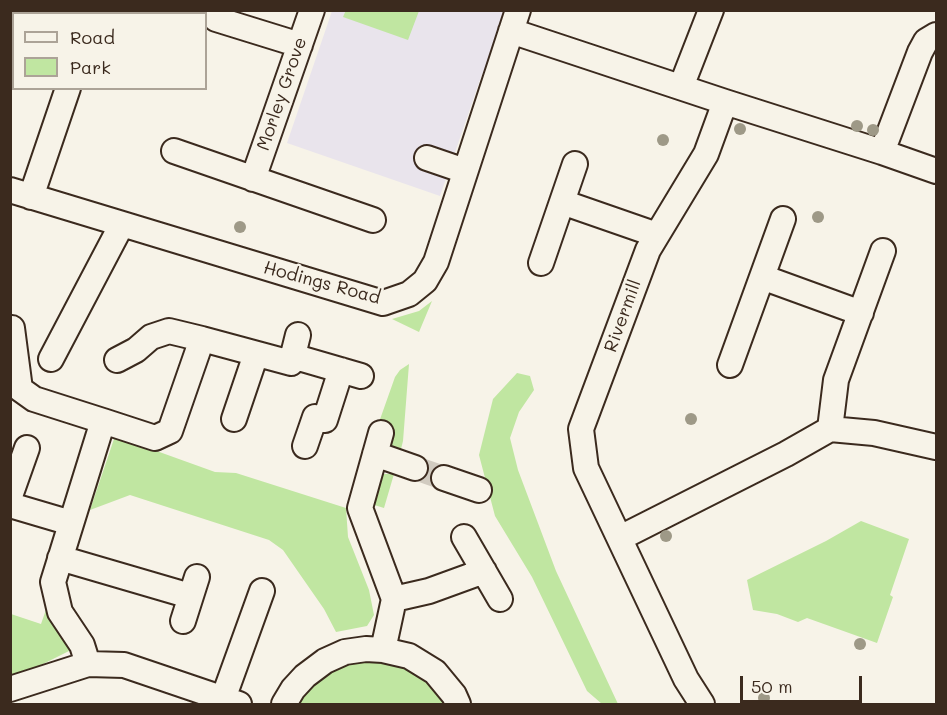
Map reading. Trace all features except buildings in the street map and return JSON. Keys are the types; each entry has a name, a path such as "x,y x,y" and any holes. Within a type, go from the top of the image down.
{"street":[{"name":"Morley Grove","path":"253,178 312,10"},
{"path":"681,87 711,10"},
{"path":"216,19 300,45"},
{"path":"514,21 681,87 936,171"},
{"name":"Hodings Road","path":"21,193 383,303 409,294 425,281 436,262 514,21"},
{"path":"882,152 920,52 926,41 936,35"},
{"path":"21,193 67,90"},
{"name":"Rivermill","path":"702,705 686,679 586,468 581,429 648,250 706,154 725,102"},
{"path":"174,151 373,220"},
{"path":"427,158 465,171"},
{"path":"542,263 575,164"},
{"path":"562,202 657,234"},
{"path":"730,364 783,219"},
{"path":"51,358 122,224"},
{"path":"830,429 836,380 883,251"},
{"path":"762,277 861,313"},
{"path":"12,328 20,389 34,399 155,438 170,432 202,339"},
{"path":"117,360 136,350 151,337 169,331 291,363 295,345 351,373 325,420 315,417 305,446"},
{"path":"234,419 256,354"},
{"path":"88,664 82,645 60,612 53,582 103,421"},
{"path":"620,538 786,454 830,429 874,433 936,447"},
{"path":"383,650 394,598 360,508 378,443 415,468"},
{"path":"10,496 27,448"},
{"path":"444,478 479,490"},
{"path":"10,505 70,523"},
{"path":"464,537 500,599"},
{"path":"60,558 194,587 183,621"},
{"path":"394,598 429,591 484,572"},
{"path":"10,689 88,664 124,665 231,702 262,591"},
{"path":"284,705 293,689 305,676 325,661 345,652 366,649 409,656 435,672 456,700"}],"shaded area":[{"path":"332,11 511,11 481,77 440,196 287,143"}],"green space":[{"path":"11,10 47,11 12,12 11,80"},
{"path":"346,10 419,11 408,40 343,17"},
{"path":"432,301 419,332 392,319 419,311"},
{"path":"409,364 403,441 398,461 378,425 395,377"},
{"path":"517,373 530,376 534,390 519,412 510,438 518,470 556,571 618,704 602,704 587,691 532,577 495,516 479,455 493,399"},
{"path":"115,436 215,472 236,473 346,508 348,537 369,590 374,615 367,626 336,632 324,609 283,550 269,540 130,495 90,510"},
{"path":"394,474 384,508 368,503 377,475"},
{"path":"861,521 909,539 877,643 807,618 798,622 777,614 753,610 747,580"},
{"path":"48,604 71,650 11,680 11,614 41,624"},
{"path":"376,661 401,666 424,678 445,704 299,704 306,692 326,674 350,664"}],"tunnel":[{"path":"415,468 444,478"}]}
